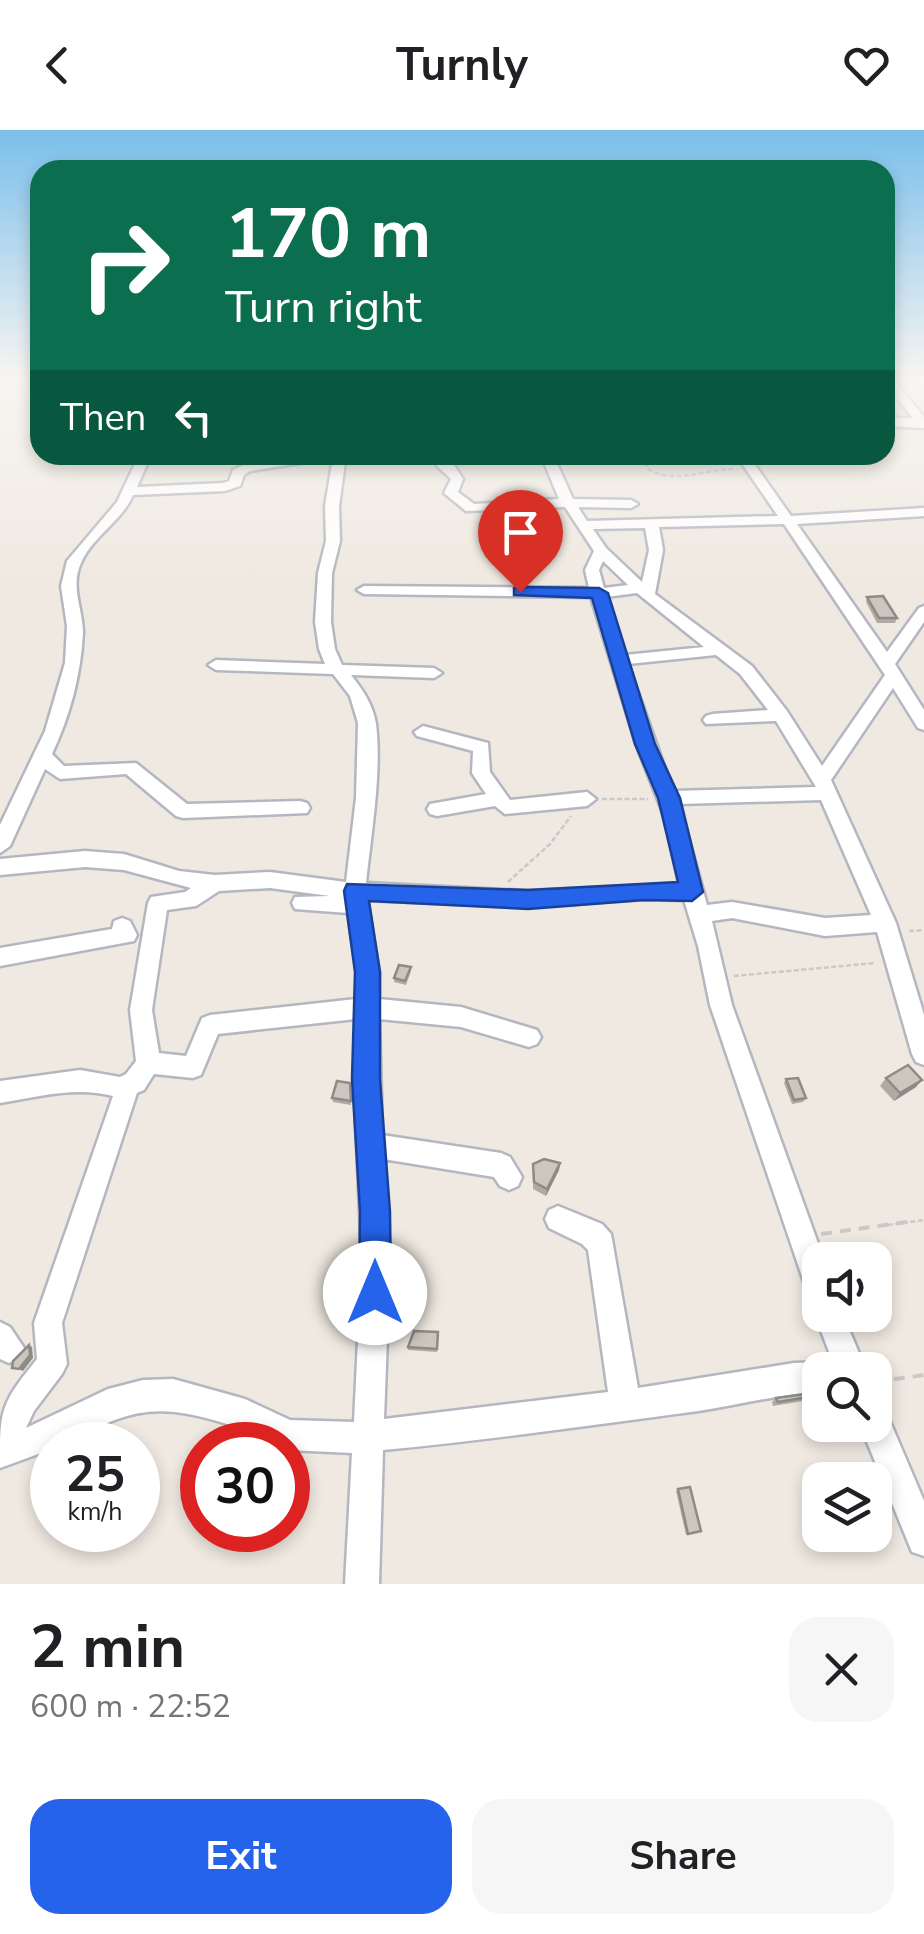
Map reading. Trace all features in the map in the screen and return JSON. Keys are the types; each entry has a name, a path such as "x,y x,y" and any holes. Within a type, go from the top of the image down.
{"street":[{"path":"0,846 44,756 73,663 75,626 70,576 74,561 112,519 141,465"},
{"path":"130,491 236,484 241,465"},
{"path":"338,465 323,622 327,649 358,694 367,723 366,798 356,898 366,950 366,1079 376,1276 362,1584"},
{"path":"444,465 457,480 451,493 471,508 631,504"},
{"path":"552,465 569,504 601,552 759,683 782,715 825,787 885,924 924,1054"},
{"path":"749,465 790,520 924,724"},
{"path":"586,525 924,512"},
{"path":"654,523 677,536"},
{"path":"644,591 656,550 654,523"},
{"path":"601,552 592,570 645,744 669,798 727,1024 806,1242"},
{"path":"364,590 644,591"},
{"path":"825,787 924,611"},
{"path":"621,660 719,650"},
{"path":"216,665 434,673"},
{"path":"712,720 782,715"},
{"path":"423,732 482,747 481,773 505,807 587,799"},
{"path":"44,756 60,772 130,767 182,811 300,808"},
{"path":"669,798 825,787"},
{"path":"437,809 499,799"},
{"path":"0,867 85,859 124,862 214,883 270,880 356,898"},
{"path":"162,903 163,874"},
{"path":"120,1088 135,1082 148,1063 141,1010 158,903 188,900 214,883"},
{"path":"302,903 356,898 528,900 644,891 692,892"},
{"path":"698,915 732,910 825,927 885,924"},
{"path":"0,957 126,935 122,926"},
{"path":"148,1063 194,1067 210,1025 369,1008 461,1017 529,1038"},
{"path":"0,1092 75,1082 112,1083 125,1090 125,1100 48,1324 52,1364 22,1400 0,1450"},
{"path":"370,1145 500,1166 509,1177"},
{"path":"558,1219 592,1234 601,1244 626,1402"},
{"path":"0,1450 44,1437 108,1404 143,1395 173,1394 201,1401 245,1414 288,1435 366,1436 465,1428 802,1378"},
{"path":"883,1442 924,1540"}],"path":[{"path":"646,465 666,478 682,479 702,470 730,465"},
{"path":"486,898 550,844 578,804 587,799 669,798"},
{"path":"718,978 896,962"},
{"path":"804,1237 924,1220"},
{"path":"892,1380 924,1375"}],"building":[{"path":"883,596 897,618 879,618 867,597"},
{"path":"399,965 411,967 405,981 394,978"},
{"path":"908,1065 922,1080 900,1093 886,1078"},
{"path":"798,1078 806,1098 794,1100 786,1079"},
{"path":"337,1081 350,1083 351,1101 332,1098"},
{"path":"544,1159 560,1163 547,1189 534,1182 533,1164"},
{"path":"414,1331 438,1332 437,1349 408,1347"},
{"path":"29,1345 30,1355 19,1369 12,1368 13,1361"},
{"path":"802,1394 802,1398 778,1402 776,1398"},
{"path":"690,1487 701,1531 688,1534 678,1489"}],"route":[{"path":"375,1293 375,1212 366,1079 368,972 356,891 528,900 644,891 692,892 669,798 650,759 599,593 520,592"}]}
